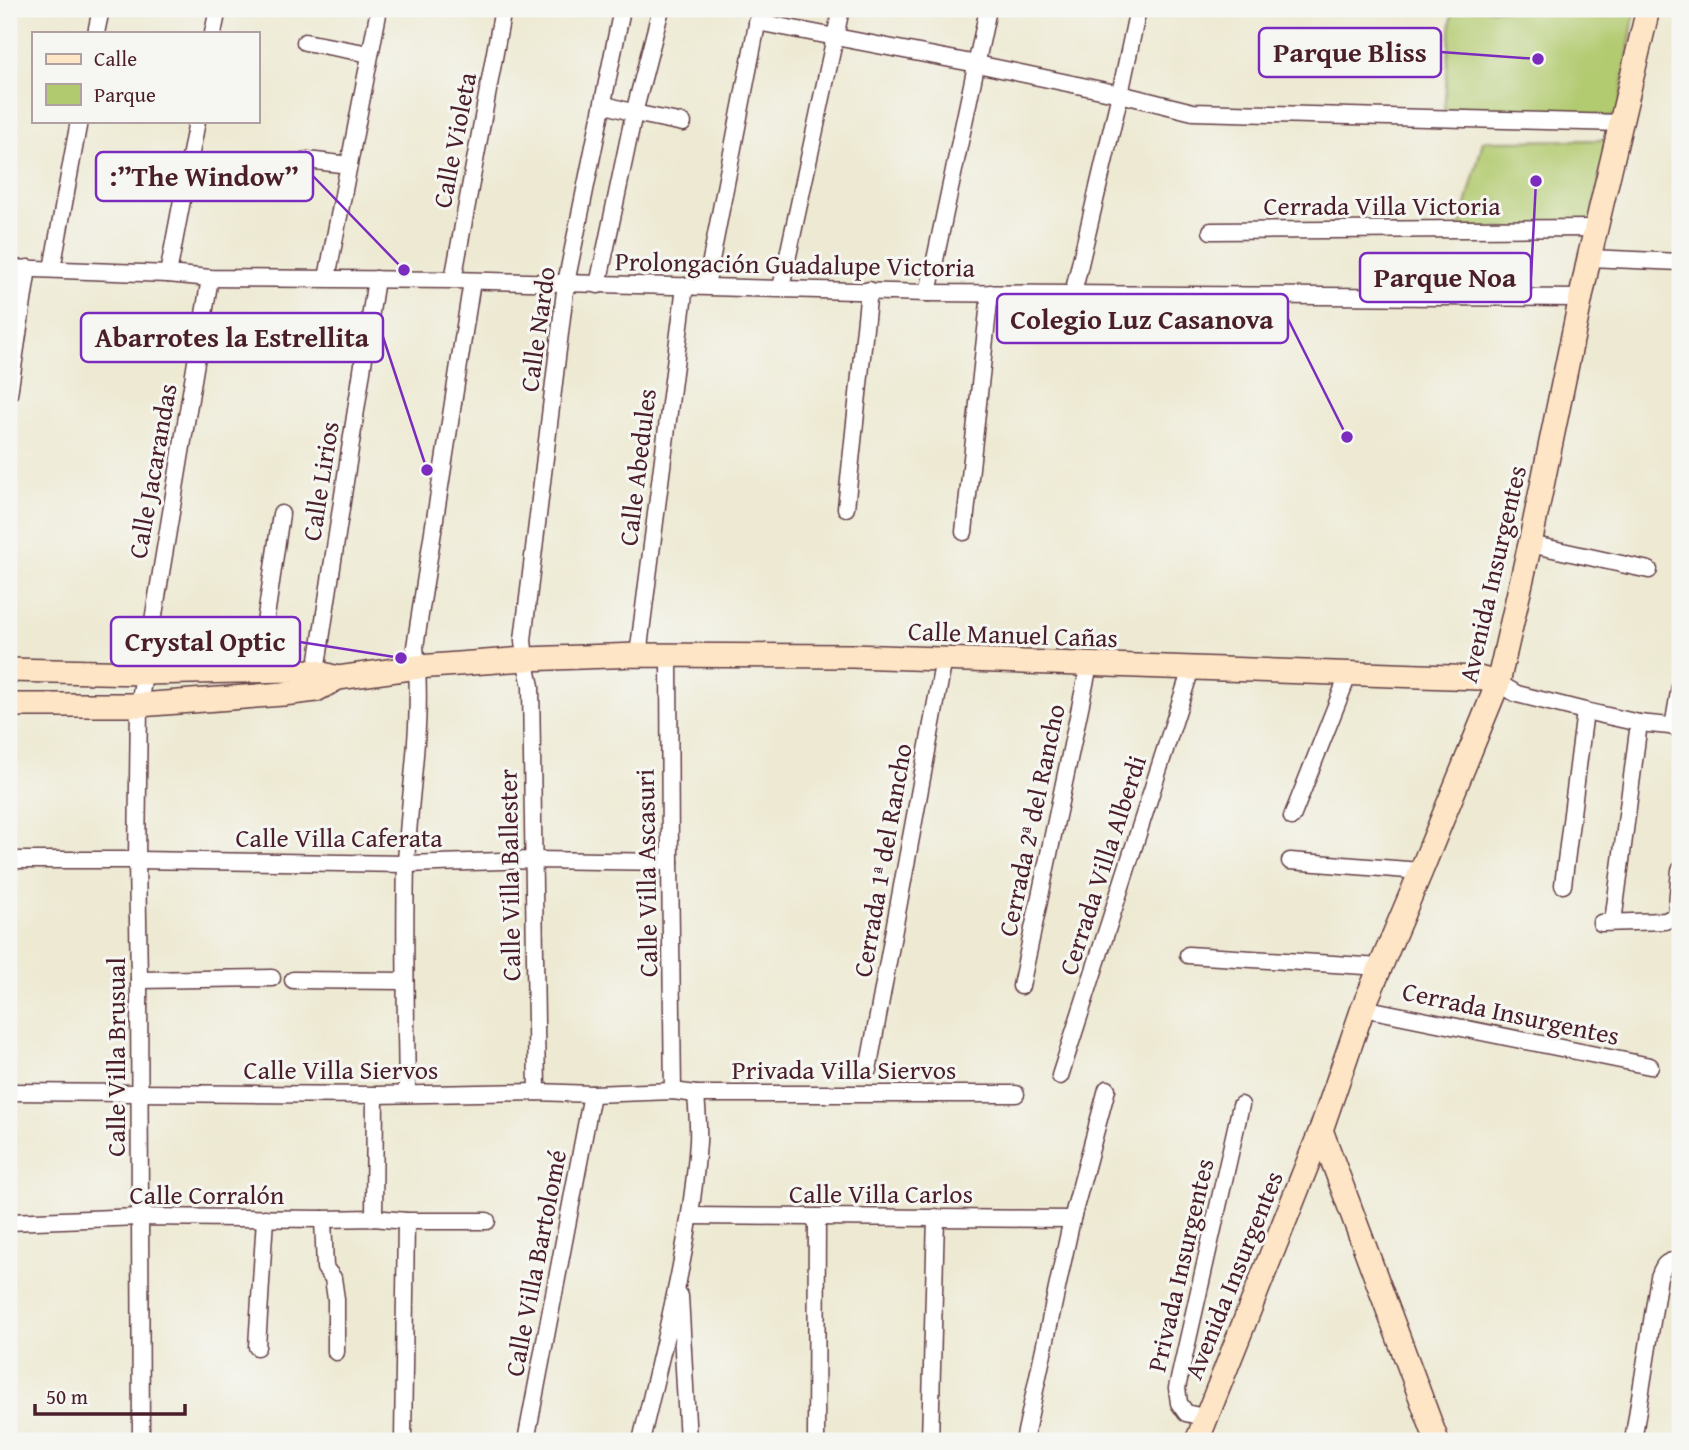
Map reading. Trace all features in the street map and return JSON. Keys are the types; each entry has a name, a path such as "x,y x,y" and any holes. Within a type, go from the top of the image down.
{"street":[{"path":"96,32 101,9"},
{"path":"214,32 218,9"},
{"path":"327,278 379,9"},
{"name":"Calle Violeta","path":"453,280 503,9"},
{"name":"Calle Nardo","path":"525,659 523,640 566,283 622,9"},
{"path":"598,285 634,113 661,9"},
{"path":"781,288 841,9"},
{"path":"928,293 988,9"},
{"path":"1073,294 1138,9"},
{"name":"Avenida Insurgentes","path":"1197,1441 1321,1130 1363,1008 1498,683 1530,544 1580,298 1648,9"},
{"path":"706,286 758,15 835,38 977,64 1120,94 1193,113 1622,122"},
{"path":"305,42 370,54"},
{"path":"603,104 684,124"},
{"path":"52,269 79,122"},
{"path":"168,274 197,122"},
{"path":"307,160 349,165"},
{"name":"Cerrada Villa Victoria","path":"1210,231 1596,228"},
{"path":"1589,258 1680,261"},
{"name":"Prolongación Guadalupe Victoria","path":"9,268 210,278 453,280 928,293 1580,298"},
{"path":"9,394 28,268"},
{"name":"Calle Jacarandas","path":"143,673 210,278"},
{"name":"Calle Lirios","path":"323,680 376,279"},
{"path":"407,1094 406,863 419,685 415,646 472,281"},
{"name":"Calle Abedules","path":"638,655 685,286"},
{"path":"846,508 869,290"},
{"path":"964,532 990,293"},
{"path":"258,671 281,514"},
{"path":"1530,544 1649,570"},
{"name":"Calle Manuel Cañas","path":"9,705 139,705 283,694 323,680 418,667 525,659 638,655 852,656 1479,678 1498,683 1517,694 1585,711 1639,723 1677,727"},
{"name":"Calle Villa Ascasuri","path":"669,655 673,1091"},
{"name":"Calle Villa Ballester","path":"525,659 531,686 537,1092"},
{"name":"Cerrada 1ª del Rancho","path":"868,1070 944,659"},
{"name":"Cerrada 2ª del Rancho","path":"1021,986 1089,665"},
{"name":"Cerrada Villa Alberdi","path":"1060,1076 1191,668"},
{"name":"Calle Manuel Cañas","path":"9,670 143,673 292,670 323,680"},
{"name":"Calle Villa Brusual","path":"141,1441 137,860 139,705 143,673"},
{"path":"1292,817 1349,673"},
{"path":"1677,727 1680,686"},
{"path":"1563,885 1585,711"},
{"path":"1639,723 1607,922 1665,921 1676,916 1680,870"},
{"name":"Calle Villa Caferata","path":"9,860 670,862"},
{"path":"1290,861 1421,871"},
{"path":"1188,955 1381,967"},
{"path":"139,980 272,978"},
{"path":"293,980 405,981"},
{"name":"Cerrada Insurgentes","path":"1363,1008 1650,1066"},
{"path":"1024,1441 1072,1219 1107,1089"},
{"name":"Calle Villa Siervos","path":"9,1092 375,1095 673,1091"},
{"name":"Privada Villa Siervos","path":"673,1091 696,1094 1016,1094"},
{"name":"Calle Villa Bartolomé","path":"526,1441 592,1094"},
{"path":"641,1441 680,1276 690,1216 698,1140 696,1094"},
{"path":"374,1218 375,1095"},
{"name":"Privada Insurgentes","path":"1207,1418 1186,1413 1179,1403 1177,1388 1241,1105"},
{"path":"1321,1130 1437,1441"},
{"name":"Calle Villa Carlos","path":"690,1216 1072,1219"},
{"name":"Calle Corralón","path":"9,1222 141,1217 487,1221"},
{"path":"816,1441 817,1217"},
{"path":"930,1441 936,1217"},
{"path":"257,1347 265,1218"},
{"path":"323,1219 325,1268 332,1278 336,1298 336,1352"},
{"path":"403,1441 406,1221"},
{"path":"1633,1441 1659,1277 1664,1265 1674,1260 1680,1261"},
{"path":"680,1276 688,1441"}],"green space":[{"path":"1452,9 1635,9 1618,117 1444,110"},
{"path":"1607,140 1589,231 1460,228 1483,141"}],"place":[{"name":"Parque Bliss","path":"1538,59"},
{"name":"Parque Noa","path":"1536,181"},
{"name":":”The Window”","path":"404,270"},
{"name":"Colegio Luz Casanova","path":"1347,437"},
{"name":"Abarrotes la Estrellita","path":"427,470"},
{"name":"Crystal Optic","path":"401,658"}]}
